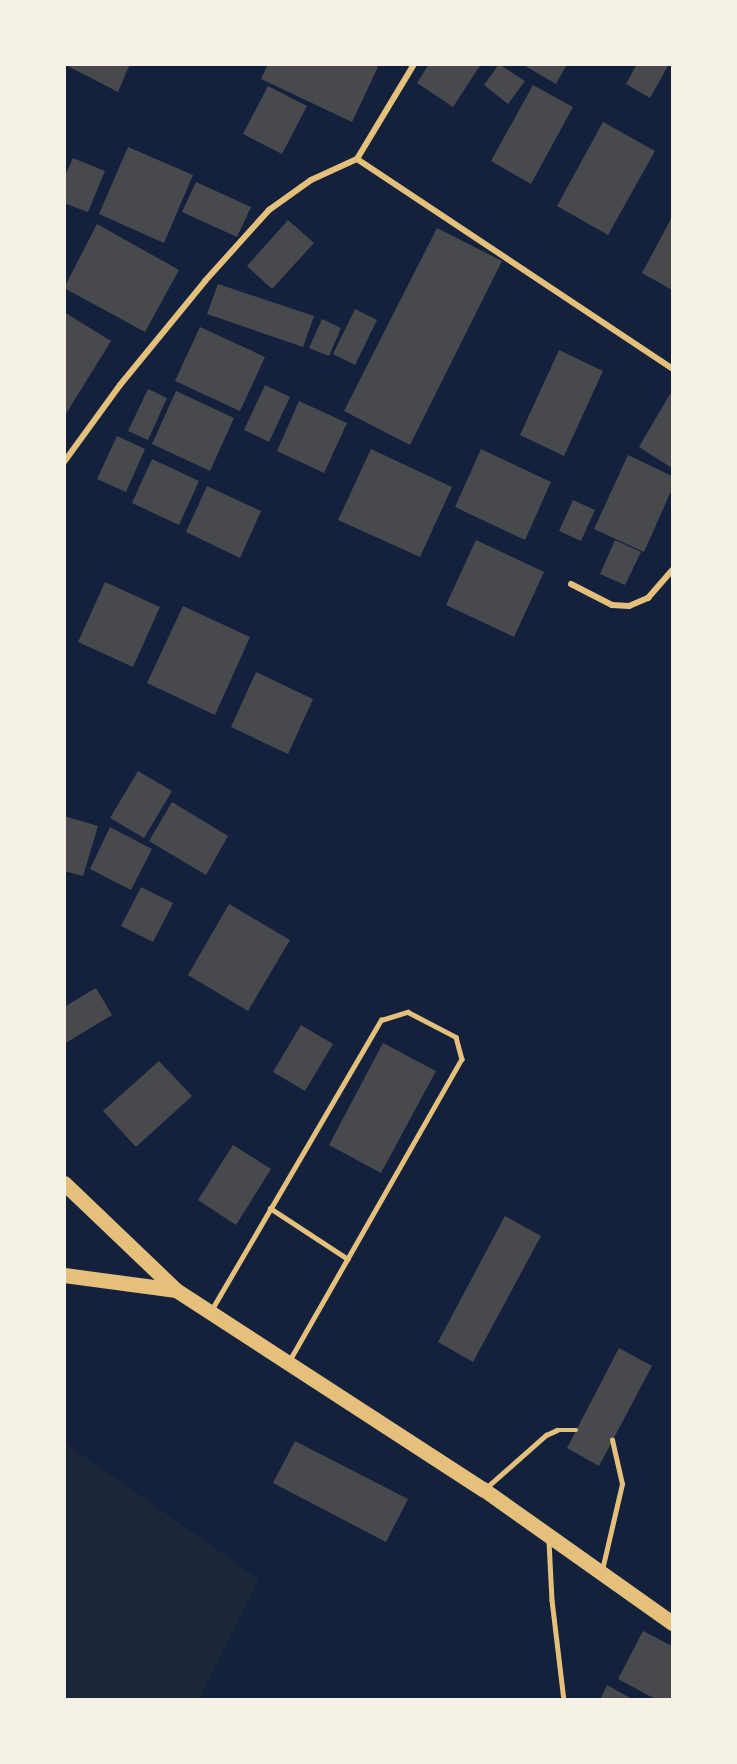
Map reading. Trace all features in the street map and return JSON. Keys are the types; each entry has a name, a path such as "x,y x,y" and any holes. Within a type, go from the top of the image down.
{"main road":[{"path":"64,1183 176,1290 483,1490 672,1623"},
{"path":"64,1275 176,1290"}],"street":[{"path":"64,462 120,385 269,210 311,180 357,159 414,64"},
{"path":"357,159 672,368"},
{"path":"571,584 612,605 629,606 648,598 672,570"}],"lane":[{"path":"210,1312 381,1020 408,1012 456,1037 462,1059 289,1364"},
{"path":"270,1208 348,1259"},
{"path":"483,1490 546,1435 557,1430 576,1430"},
{"path":"601,1575 622,1484 612,1440"},
{"path":"549,1537 552,1600 564,1700"}],"shaded area":[{"path":"64,1442 259,1579 199,1699 65,1699"}],"building":[{"path":"64,64 130,64 118,92"},
{"path":"268,64 372,64 378,67 352,122 261,79"},
{"path":"429,64 481,64 453,107 417,83"},
{"path":"499,64 525,81 508,104 484,85"},
{"path":"522,64 567,64 556,84"},
{"path":"637,64 669,64 650,98 626,84"},
{"path":"533,85 573,107 531,184 491,161"},
{"path":"268,86 307,106 282,154 243,134"},
{"path":"603,122 655,151 608,235 557,206"},
{"path":"128,147 193,175 164,243 99,214"},
{"path":"73,158 105,171 88,212 64,203 64,178"},
{"path":"196,182 251,207 237,237 182,212"},
{"path":"672,217 672,290 642,273"},
{"path":"288,220 314,243 272,289 247,266"},
{"path":"97,224 179,270 145,332 64,288"},
{"path":"437,228 502,261 410,445 344,411"},
{"path":"218,284 314,316 303,347 207,314"},
{"path":"355,309 377,320 355,365 333,354"},
{"path":"64,312 111,341 64,417"},
{"path":"322,319 341,328 329,356 309,348"},
{"path":"200,327 265,357 240,411 175,381"},
{"path":"559,350 603,371 564,456 520,435"},
{"path":"265,385 290,397 269,442 244,430"},
{"path":"148,389 167,398 148,440 128,431"},
{"path":"176,391 234,418 210,471 152,444"},
{"path":"670,394 672,395 672,468 639,447"},
{"path":"299,401 347,423 324,473 277,451"},
{"path":"117,436 145,449 126,492 97,479"},
{"path":"371,449 452,487 420,557 338,520"},
{"path":"481,449 551,482 525,540 455,507"},
{"path":"628,455 672,476 672,489 644,552 594,529"},
{"path":"152,459 199,481 179,525 132,503"},
{"path":"207,486 261,511 240,558 186,532"},
{"path":"573,500 595,510 581,541 559,531"},
{"path":"476,540 544,572 514,637 446,605"},
{"path":"615,540 641,552 625,585 600,574"},
{"path":"105,582 160,607 133,667 78,642"},
{"path":"183,606 250,637 215,715 147,683"},
{"path":"256,672 313,699 288,754 231,727"},
{"path":"138,771 172,791 144,838 110,818"},
{"path":"172,802 228,836 206,875 149,841"},
{"path":"64,816 98,826 83,876 64,871"},
{"path":"110,827 152,849 131,890 90,869"},
{"path":"141,887 173,903 153,942 121,926"},
{"path":"229,904 290,940 248,1011 188,975"},
{"path":"96,988 112,1015 64,1044 64,1007"},
{"path":"301,1025 333,1044 305,1091 273,1072"},
{"path":"383,1043 436,1071 381,1173 329,1145"},
{"path":"159,1061 192,1096 136,1147 103,1111"},
{"path":"233,1145 271,1169 236,1225 198,1200"},
{"path":"505,1216 541,1236 473,1362 438,1342"},
{"path":"619,1348 652,1366 599,1466 567,1448"},
{"path":"295,1441 408,1499 386,1542 273,1483"},
{"path":"643,1631 672,1646 672,1700 657,1700 618,1679"},
{"path":"607,1685 634,1700 600,1700"}]}
